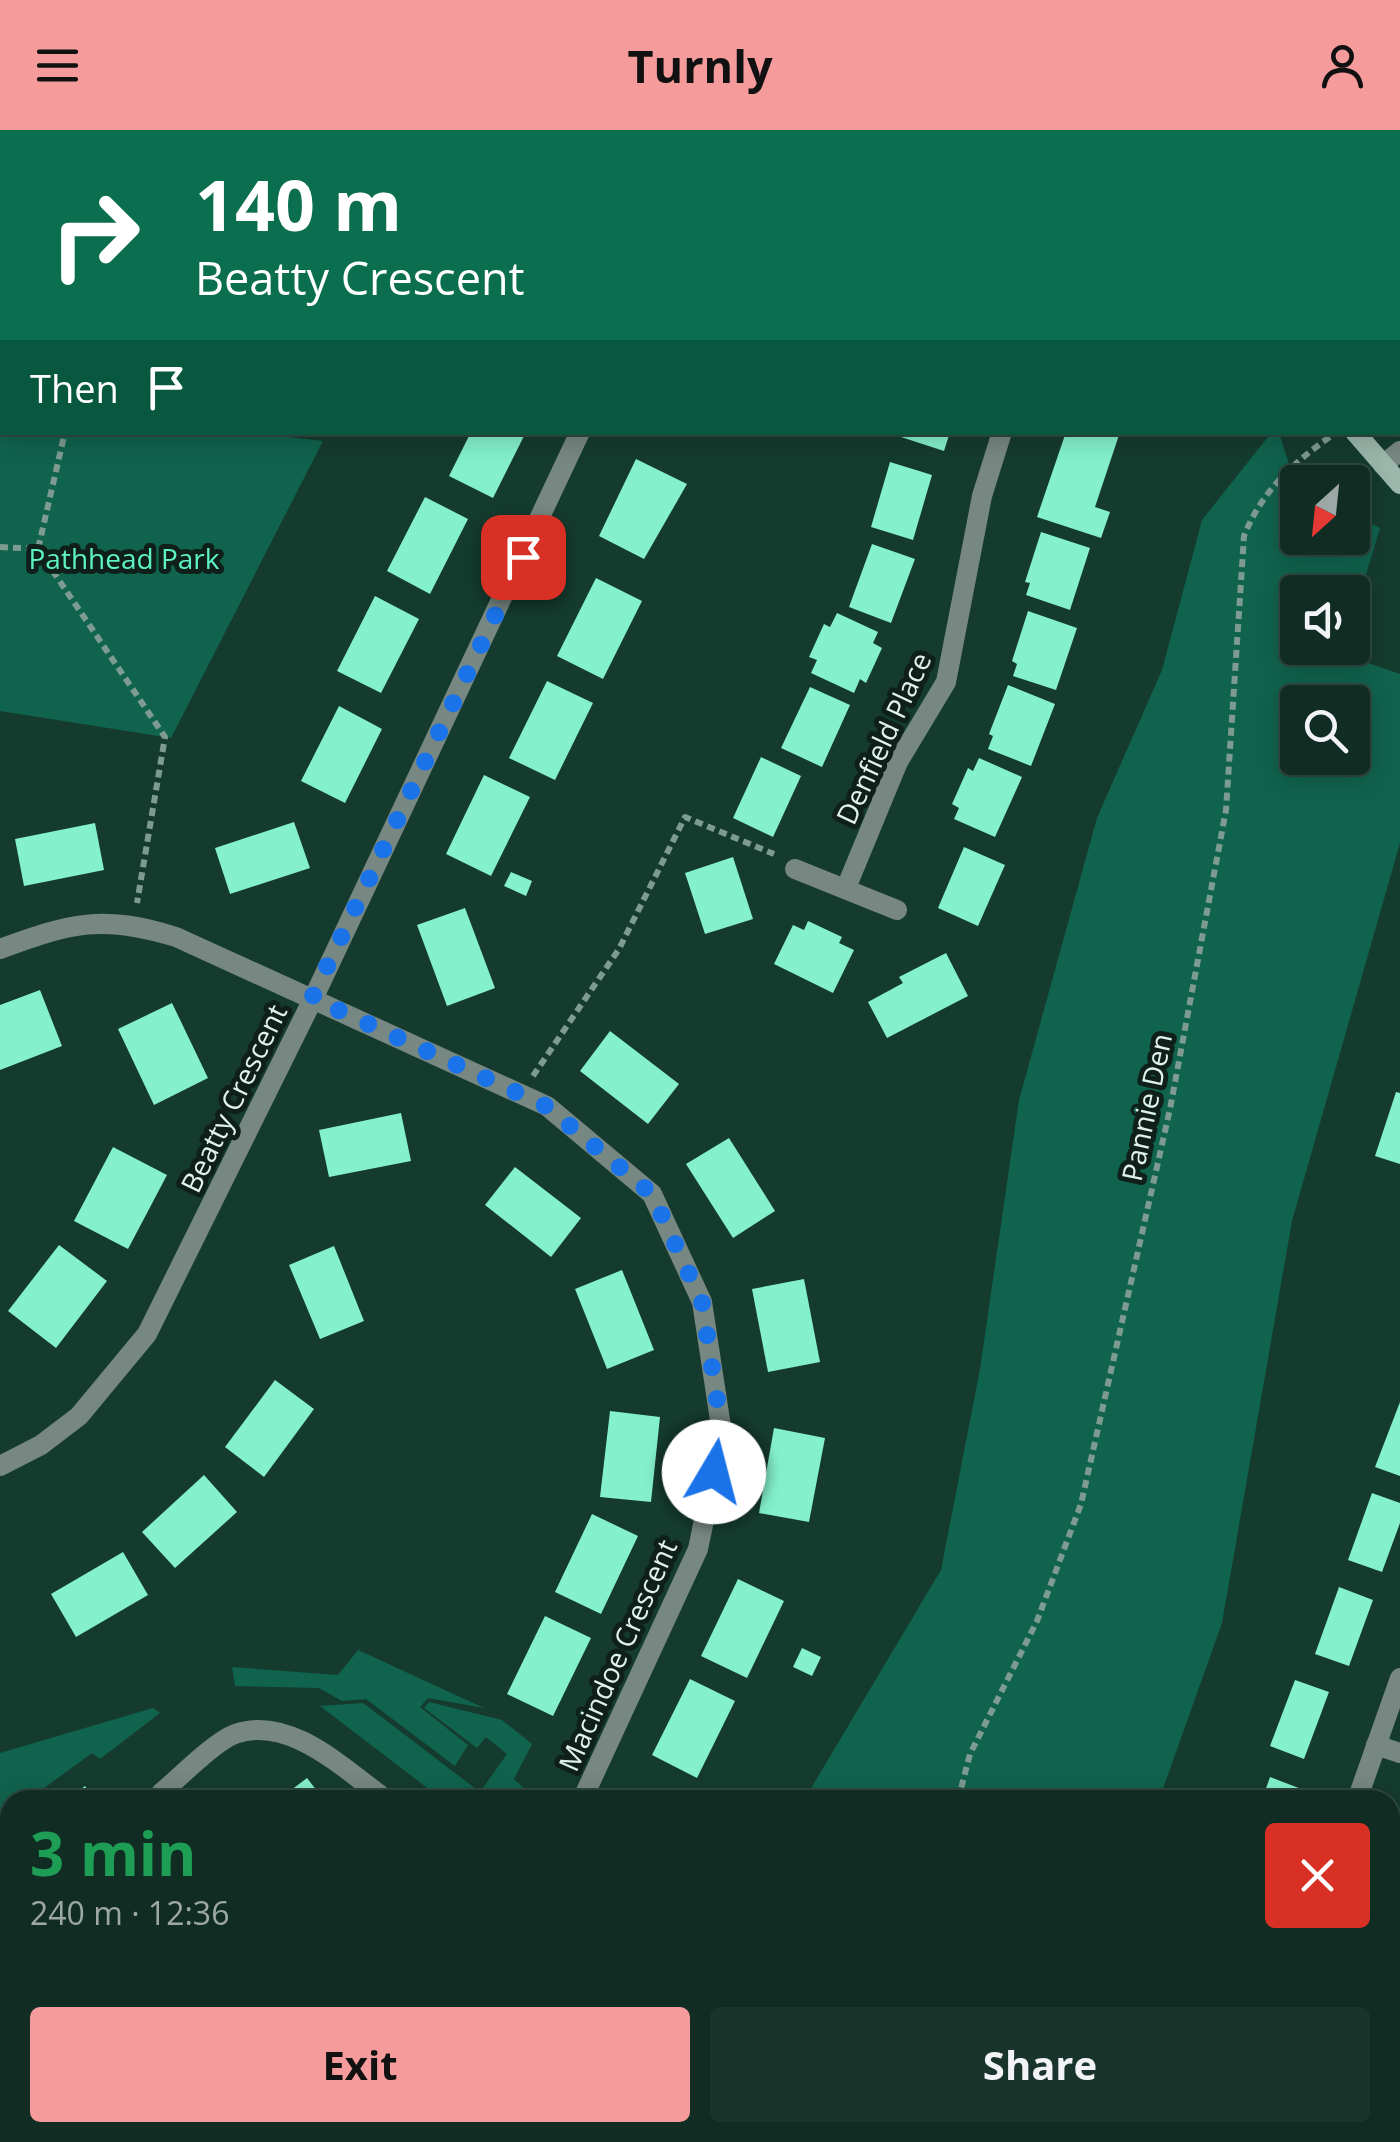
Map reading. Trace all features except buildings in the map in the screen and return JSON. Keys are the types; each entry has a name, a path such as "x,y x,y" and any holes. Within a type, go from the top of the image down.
{"street":[{"name":"Beatty Crescent","path":"0,1466 41,1445 79,1416 147,1334 312,998 579,435"},
{"name":"Denfield Place","path":"846,888 898,762 946,682 982,496 1001,435"},
{"path":"1357,435 1400,484"},
{"path":"1383,465 1400,451"},
{"path":"795,869 897,910"},
{"name":"Macindoe Crescent","path":"0,949 70,924 134,924 176,936 546,1106 652,1194 702,1302 722,1432 698,1549 587,1790"},
{"path":"1360,1790 1400,1678"},
{"path":"164,1790 234,1734 273,1731 306,1742 372,1790"},
{"path":"1376,1745 1400,1753"}],"path":[{"path":"64,435 38,550 166,737 134,924"},
{"name":"Pannie Den","path":"961,1790 970,1754 1037,1621 1081,1504 1170,1109 1226,810 1244,536 1256,504 1295,462 1332,435"},
{"path":"0,548 38,550"},
{"path":"521,1094 619,949 685,817 781,856 795,869"}],"green space":[{"name":"Pathhead Park","path":"0,435 270,435 323,441 171,738 0,711"},
{"path":"1269,435 1280,435 1289,465 1280,465 1280,555 1370,555 1370,523 1380,528 1366,575 1280,575 1280,665 1370,664 1400,674 1400,843 1292,1221 1222,1623 1163,1790 810,1790 941,1570 980,1369 1019,1100 1097,818 1162,670 1202,520"},
{"path":"358,1650 484,1708 428,1698 420,1707 468,1745 455,1766 366,1699 342,1701 319,1688 235,1686 232,1667 338,1675"},
{"path":"429,1702 502,1720 532,1744 514,1779 526,1790 481,1790 507,1754 486,1737 477,1748 424,1708"},
{"path":"363,1703 477,1790 430,1790 320,1706"},
{"path":"153,1708 160,1713 100,1759 92,1753 42,1790 0,1790 0,1753"}],"route":[{"path":"523,557 312,998 546,1106 652,1194 702,1302 722,1432 714,1472"}]}
